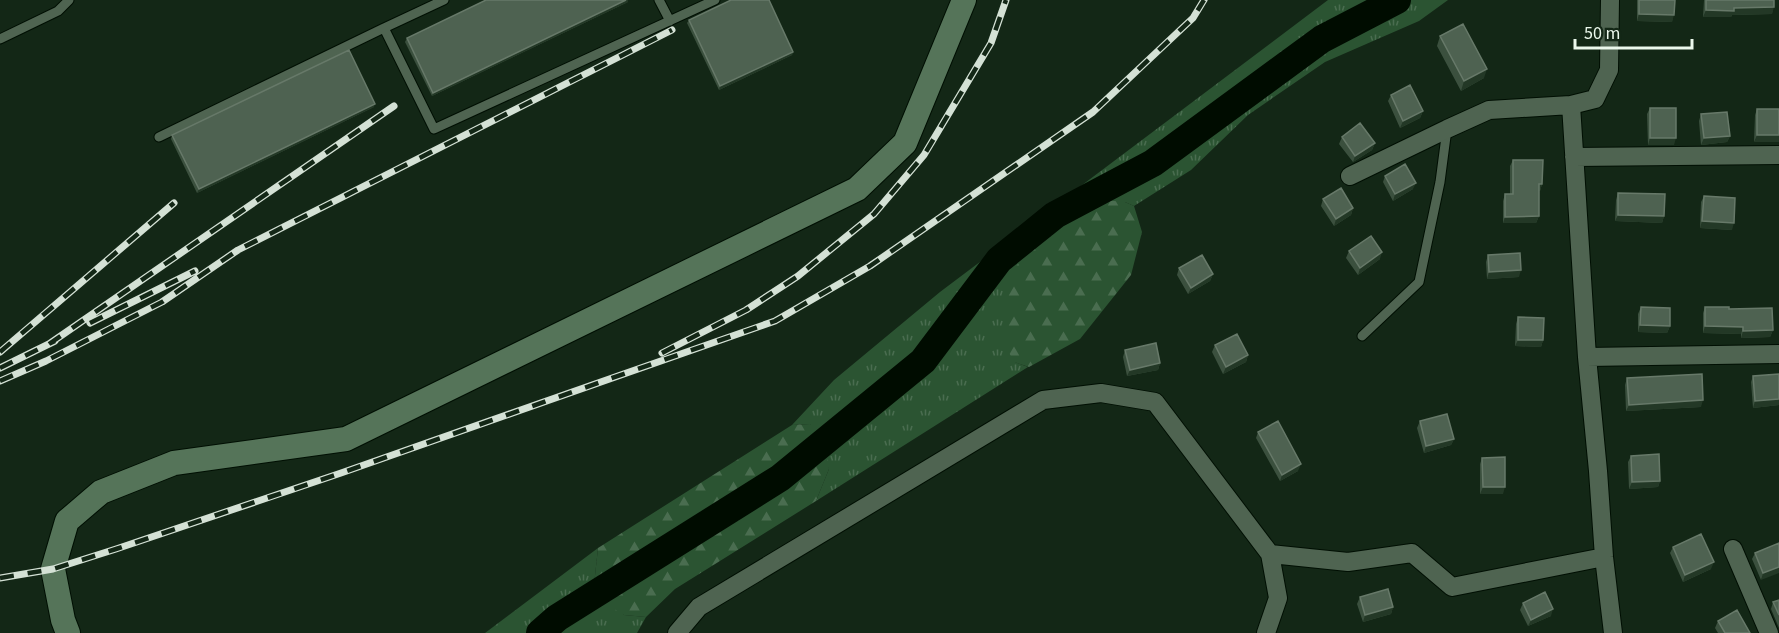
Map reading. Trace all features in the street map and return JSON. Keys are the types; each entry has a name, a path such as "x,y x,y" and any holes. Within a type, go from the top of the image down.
{"street":[{"path":"68,633 63,620 53,569 67,521 101,492 174,464 346,439 857,189 905,143 964,0"},
{"path":"1350,176 1490,110 1571,105 1595,99 1609,70 1610,0"},
{"path":"1571,105 1587,357 1604,557 1613,633"},
{"path":"1574,157 1779,154"},
{"path":"1587,357 1779,354"},
{"path":"677,633 699,607 1043,400 1101,393 1155,402 1270,554 1278,598 1266,633"},
{"path":"1733,549 1769,633"},
{"path":"1270,554 1348,561 1412,553 1452,587 1604,557"}],"lane":[{"path":"0,39 58,10 69,0"},
{"path":"159,137 444,0"},
{"path":"659,0 670,21"},
{"path":"384,28 434,129 715,0"},
{"path":"1362,336 1419,282 1440,182 1447,129"}],"green space":[{"path":"1328,0 1448,0 1419,21 1325,62 1248,115 1191,170 1134,206 1125,202 1015,362 1028,367 816,501 829,469 810,424 792,425 834,380 940,292"},
{"path":"1103,200 1125,202 1134,206 1142,232 1131,275 1080,339 1029,367 1014,362 1006,347 1003,301 1010,274 1034,243 1077,212"},
{"path":"810,424 826,441 829,469 816,501 675,589 646,617 624,615 604,603 594,585 598,548 792,425"},
{"path":"598,548 594,585 624,615 646,617 637,633 485,633"}],"building":[{"path":"486,0 626,0 433,93 407,38"},
{"path":"731,0 769,0 793,52 720,86 689,20"},
{"path":"1639,0 1675,0 1674,15 1639,14"},
{"path":"1706,0 1774,0 1774,7 1734,8 1734,11 1706,10"},
{"path":"1463,24 1487,69 1464,81 1440,36"},
{"path":"349,50 375,104 199,189 172,135"},
{"path":"1410,85 1423,111 1403,121 1391,95"},
{"path":"1650,108 1676,108 1676,138 1650,138"},
{"path":"1757,109 1779,109 1779,135 1757,135"},
{"path":"1727,112 1730,136 1704,138 1701,114"},
{"path":"1360,123 1375,143 1355,156 1342,137"},
{"path":"1513,160 1543,160 1542,184 1539,184 1539,216 1505,217 1505,194 1513,194"},
{"path":"1405,164 1416,183 1395,194 1385,176"},
{"path":"1341,188 1353,208 1336,219 1323,199"},
{"path":"1618,193 1665,194 1664,216 1618,215"},
{"path":"1704,196 1735,198 1734,223 1702,221"},
{"path":"1371,236 1382,252 1360,268 1349,251"},
{"path":"1520,253 1521,270 1489,272 1488,255"},
{"path":"1202,255 1213,274 1191,288 1179,268"},
{"path":"1641,307 1670,308 1670,326 1640,325"},
{"path":"1705,307 1772,308 1773,330 1743,331 1743,327 1705,326"},
{"path":"1518,317 1544,318 1543,340 1518,340"},
{"path":"1237,334 1248,355 1226,367 1215,345"},
{"path":"1156,343 1160,363 1130,370 1125,350"},
{"path":"1702,374 1703,400 1629,405 1627,378"},
{"path":"1779,374 1779,399 1755,401 1753,376"},
{"path":"1447,414 1454,439 1426,446 1420,421"},
{"path":"1278,421 1301,464 1282,475 1258,432"},
{"path":"1659,454 1660,481 1632,482 1631,456"},
{"path":"1505,457 1505,487 1483,487 1482,458"},
{"path":"1701,534 1714,562 1685,575 1673,547"},
{"path":"1779,543 1779,567 1763,573 1755,553"},
{"path":"1388,589 1393,607 1365,615 1360,597"},
{"path":"1545,592 1553,609 1531,620 1523,603"},
{"path":"1779,600 1779,615 1773,602"},
{"path":"1737,610 1750,633 1725,633 1718,621"}],"waterway":[{"path":"540,633 557,618 780,478 923,361 999,260 1055,215 1153,163 1322,39 1397,0"}],"railway":[{"path":"662,353 746,310 798,276 874,214 924,155 991,43 1006,0"},
{"path":"0,578 53,569 116,549 775,321 870,266 1093,112 1193,18 1204,0"},
{"path":"0,381 46,361 162,302 238,250 672,30"},
{"path":"49,344 394,106"},
{"path":"0,352 174,203"},
{"path":"90,323 195,271"},
{"path":"0,368 55,341"}]}
